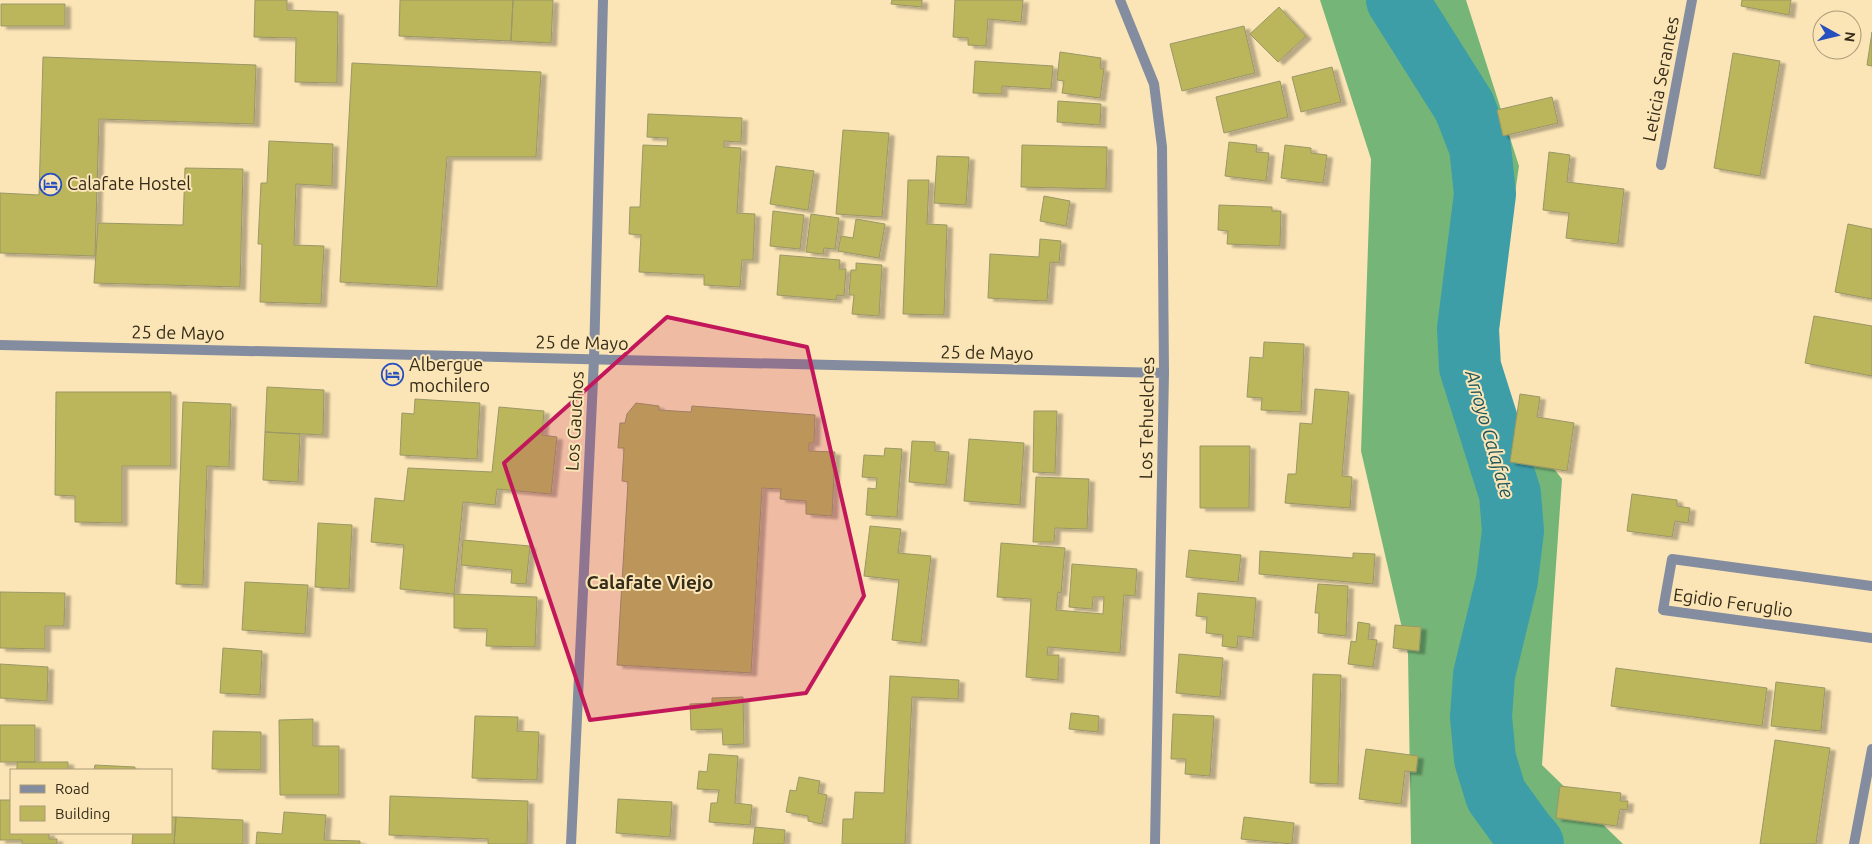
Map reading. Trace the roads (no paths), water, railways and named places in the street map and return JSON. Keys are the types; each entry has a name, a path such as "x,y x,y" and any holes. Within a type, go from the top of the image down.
{"street":[{"name":"Los Gauchos","path":"571,844 594,360 603,0"},
{"name":"Los Tehuelches","path":"1120,0 1154,84 1162,147 1164,373 1155,844"},
{"name":"Leticia Serantes","path":"1661,165 1692,0"},
{"name":"25 de Mayo","path":"0,345 1164,373"},
{"name":"Egidio Feruglio","path":"1872,586 1672,559 1662,610 1872,638"},
{"path":"1854,844 1872,749"}],"waterway":[{"name":"Arroyo Calafate","path":"1397,0 1464,106 1480,147 1485,194 1468,329 1470,367 1510,494 1513,531 1507,580 1484,675 1481,717 1485,759 1496,795 1533,844"}],"place":[{"name":"Calafate Hostel","path":"51,184"},
{"name":"Albergue mochilero","path":"393,375"}],"district":[{"name":"Calafate Viejo","path":"650,582"}]}
